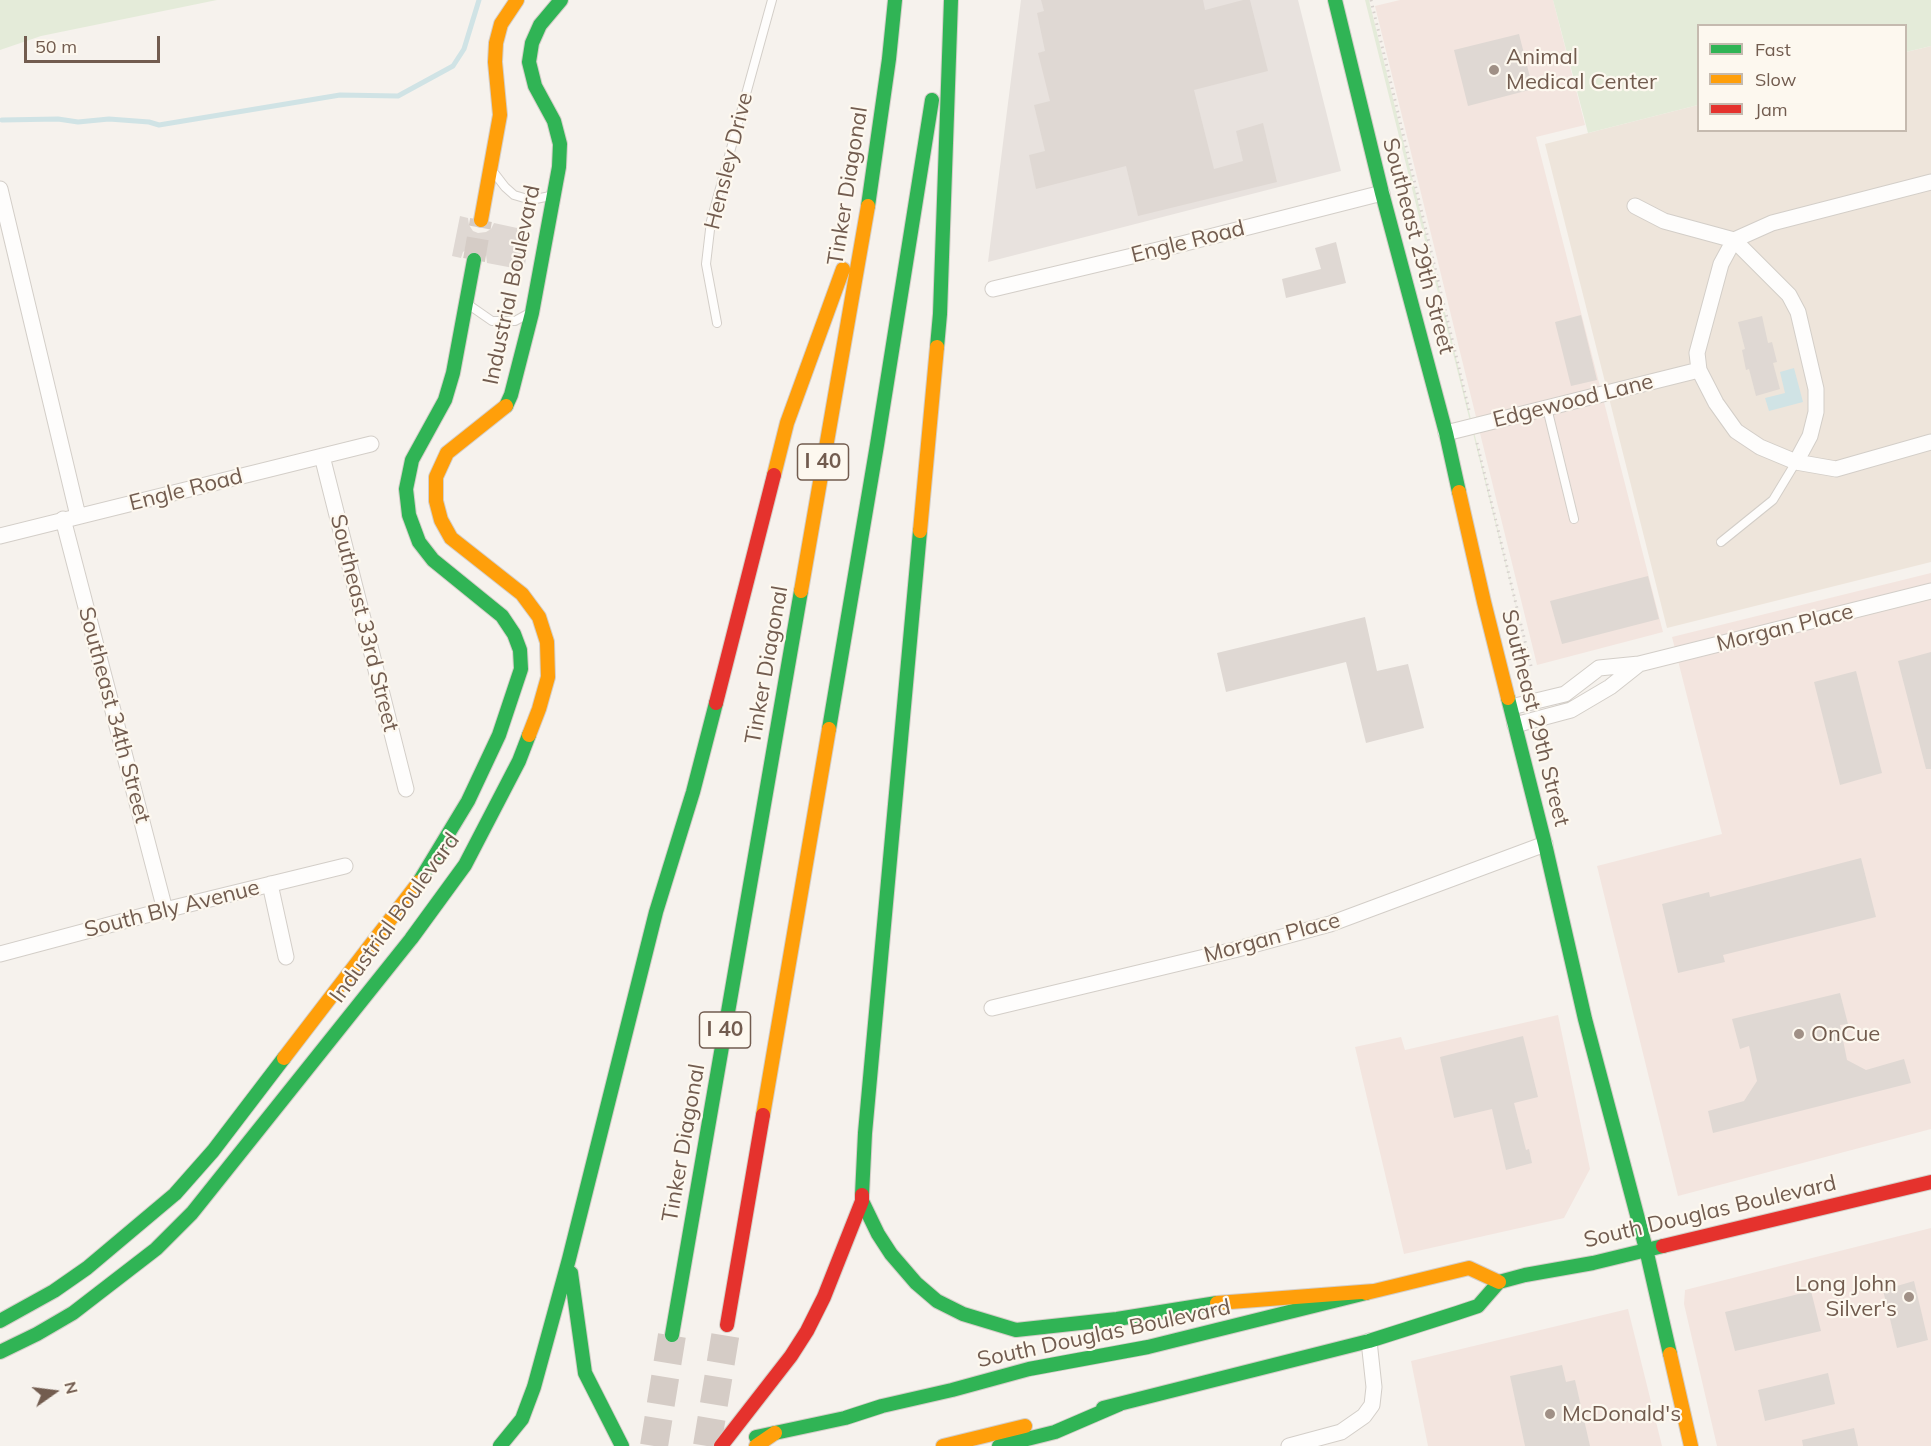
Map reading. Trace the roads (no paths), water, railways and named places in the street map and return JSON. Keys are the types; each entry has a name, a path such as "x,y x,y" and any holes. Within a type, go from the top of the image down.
{"main road":[{"name":"Industrial Boulevard","path":"481,220 500,115 495,62 496,43 501,24 517,0"},
{"name":"Industrial Boulevard","path":"0,1352 73,1313 156,1249 192,1213 411,939 465,865 519,761 548,677 547,642 539,617 522,594 451,538 441,520 436,501 436,477 447,453 506,407 511,395 532,313 559,166 560,144 554,121 535,86 529,62 532,43 540,25 561,0"},
{"name":"Tinker Diagonal","path":"672,1335 869,199 895,0"},
{"path":"721,1445 807,1331 837,1268 862,1202 865,1133 940,314 949,0"},
{"name":"I 40","path":"728,1324 879,434 949,0"},
{"name":"Southeast 29th Street","path":"1335,0 1382,193 1446,433 1484,602 1545,844 1585,1019 1646,1250 1690,1446"},
{"path":"500,1446 522,1419 569,1259 656,912 693,792 787,423 869,199"},
{"name":"Industrial Boulevard","path":"0,1321 54,1291 87,1268 175,1194 213,1151 423,877 468,801 499,735 521,669 520,650 514,634 502,616 433,560 418,542 409,515 406,489 412,460 445,400 453,373 474,260"},
{"name":"South Douglas Boulevard","path":"721,1445 845,1418 882,1406 1029,1369 1148,1347 1469,1268 1499,1282 1593,1263 1931,1182"},
{"path":"862,1202 891,1254 916,1283 938,1301 963,1314 1016,1330 1117,1319 1211,1303 1374,1291"},
{"path":"569,1259 585,1373 622,1446"},
{"path":"943,1446 1369,1341 1478,1306 1499,1282"},
{"path":"999,1446 1055,1432 1120,1404"},
{"path":"756,1446 775,1433"}],"street":[{"path":"1931,182 1772,223 1734,240 1721,264 1697,353 1700,370 1716,403 1736,431 1760,447 1797,462 1836,470 1931,442"},
{"name":"Southeast 34th Street","path":"0,189 70,518 165,910"},
{"name":"Engle Road","path":"993,290 1382,193"},
{"path":"1635,206 1664,221 1734,240 1790,295 1798,312 1816,389 1816,412 1810,436 1797,462"},
{"name":"Edgewood Lane","path":"1446,433 1700,370"},
{"name":"Engle Road","path":"0,536 371,444"},
{"name":"Southeast 33rd Street","path":"322,456 406,789"},
{"name":"Morgan Place","path":"1511,707 1565,694 1599,668 1639,664 1931,591"},
{"name":"Morgan Place","path":"1515,725 1571,710 1610,687 1639,664"},
{"name":"Morgan Place","path":"992,1008 1234,950 1330,924 1545,844"},
{"name":"South Bly Avenue","path":"0,954 165,910 345,866"},
{"path":"270,885 286,957"},
{"path":"1289,1446 1341,1432 1364,1416 1372,1405 1374,1388 1369,1341"}],"lane":[{"name":"Hensley Drive","path":"717,323 706,264 711,221 772,0"},
{"path":"491,168 514,195 531,200 554,195"},
{"path":"466,303 492,321 515,321 532,313"},
{"path":"1547,408 1574,519"},
{"path":"1721,542 1773,500 1797,462"}],"waterway":[{"path":"2,120 58,119 78,122 109,119 159,125 340,95 398,96 453,66 464,49 479,0"}],"tunnel":[{"path":"474,260 481,220"},
{"path":"707,1446 727,1325"},
{"path":"654,1446 672,1335"}],"place":[{"name":"Animal Medical Center","path":"1494,70"},
{"name":"OnCue","path":"1799,1034"},
{"name":"Long John Silver's","path":"1909,1297"},
{"name":"McDonald's","path":"1550,1414"}]}
